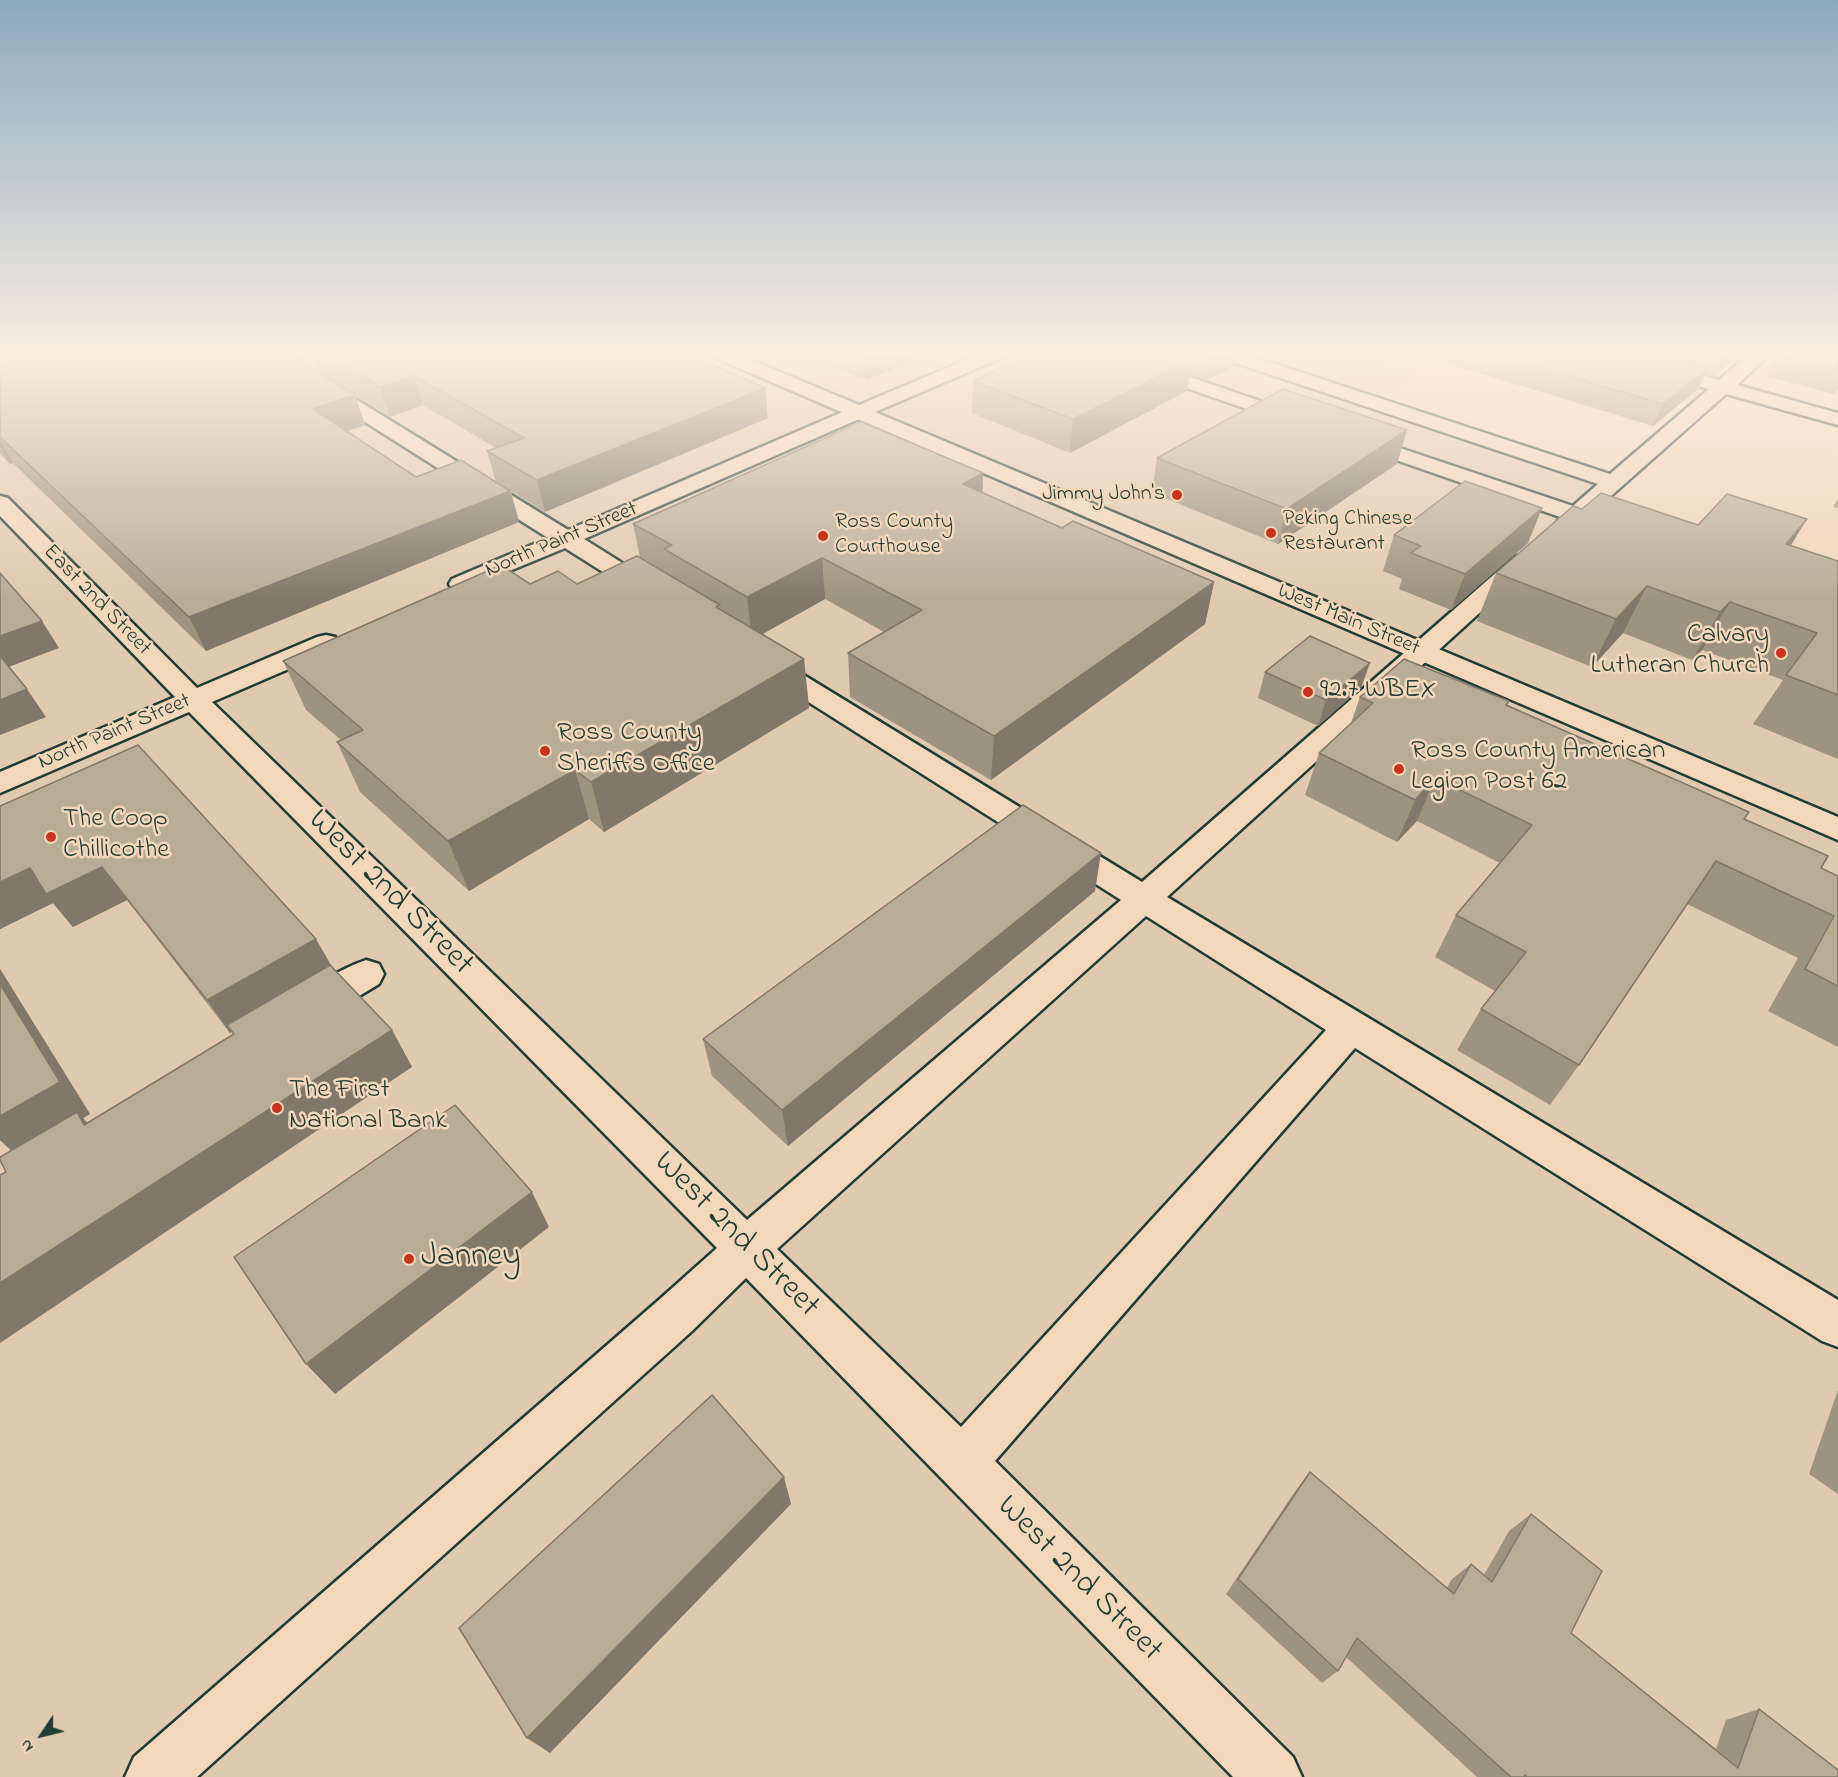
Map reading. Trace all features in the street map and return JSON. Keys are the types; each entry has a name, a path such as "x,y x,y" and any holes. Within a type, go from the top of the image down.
{"street":[{"path":"401,435 677,607"},
{"name":"North Paint Street","path":"439,594 806,435"},
{"name":"West Main Street","path":"913,435 1838,829"},
{"path":"1341,435 1576,515"},
{"path":"1448,435 1610,494"},
{"path":"154,1777 676,1316 747,1248 1421,652 1576,515 1610,494 1672,435"},
{"name":"East 2nd Street","path":"0,502 193,700"},
{"name":"North Paint Street","path":"0,783 342,636"},
{"path":"747,651 1351,1027 1838,1325"},
{"name":"West 2nd Street","path":"193,700 962,1462 1273,1777"},
{"path":"284,1023 366,974"},
{"path":"962,1462 1351,1027"}],"shaded area":[{"path":"0,435 1472,435 1613,482 1598,496 1838,575 1838,1777 0,1777"}],"building":[{"path":"0,435 352,435 416,477 461,460 510,491 189,617"},
{"path":"519,435 649,435 537,480 487,451 524,438"},
{"path":"832,435 892,435 983,473 963,484 1062,528 1073,521 1214,582 994,736 848,653 922,610 822,558 747,597 664,549 672,545 633,524"},
{"path":"1199,435 1400,435 1287,509 1157,458"},
{"path":"1465,481 1542,508 1465,574 1411,553 1421,546 1394,535"},
{"path":"1601,493 1698,525 1727,494 1807,519 1786,544 1838,561 1838,695 1786,675 1817,633 1730,602 1720,612 1647,586 1616,619 1496,573 1573,506 1582,509"},
{"name":"Ross County Sheriffs Office","path":"637,556 720,605 716,607 804,659 591,782 575,770 448,841 337,742 363,730 283,661 501,565 530,584 558,571 577,584"},
{"path":"0,573 42,621 0,636"},
{"path":"1310,636 1370,663 1326,700 1265,672"},
{"path":"0,656 27,689 0,700"},
{"path":"1404,659 1509,701 1506,705 1749,812 1744,819 1828,856 1821,868 1838,876 1838,986 1805,969 1834,916 1716,861 1579,1065 1481,1009 1526,952 1456,915 1532,825 1435,778 1415,800 1319,753 1373,703 1360,697"},
{"path":"138,745 316,939 207,1000 102,867 46,894 30,868 0,882 0,806"},
{"path":"1023,805 1101,853 782,1110 703,1039"},
{"path":"330,965 392,1030 0,1283 0,1175 6,1172 0,1157 77,1112 84,1125 234,1034 227,1025"},
{"path":"0,984 60,1082 0,1116"},
{"name":"Janney","path":"455,1105 532,1192 306,1364 234,1257"},
{"path":"712,1395 784,1477 527,1738 459,1628"},
{"path":"1310,1472 1454,1594 1471,1564 1492,1582 1531,1514 1602,1571 1571,1633 1738,1768 1759,1709 1838,1770 1838,1777 1527,1777 1525,1775 1524,1777 1511,1777 1357,1638 1338,1671 1238,1579"}],"place":[{"name":"Jimmy John's","path":"1177,495"},
{"name":"Peking Chinese Restaurant","path":"1271,533"},
{"name":"Ross County Courthouse","path":"823,536"},
{"name":"Calvary Lutheran Church","path":"1781,653"},
{"name":"92.7 WBEX","path":"1308,692"},
{"name":"Ross County Sheriffs Office","path":"545,751"},
{"name":"Ross County American Legion Post 62","path":"1399,769"},
{"name":"The Coop Chillicothe","path":"51,837"},
{"name":"The First National Bank","path":"277,1108"},
{"name":"Janney","path":"409,1259"}]}
